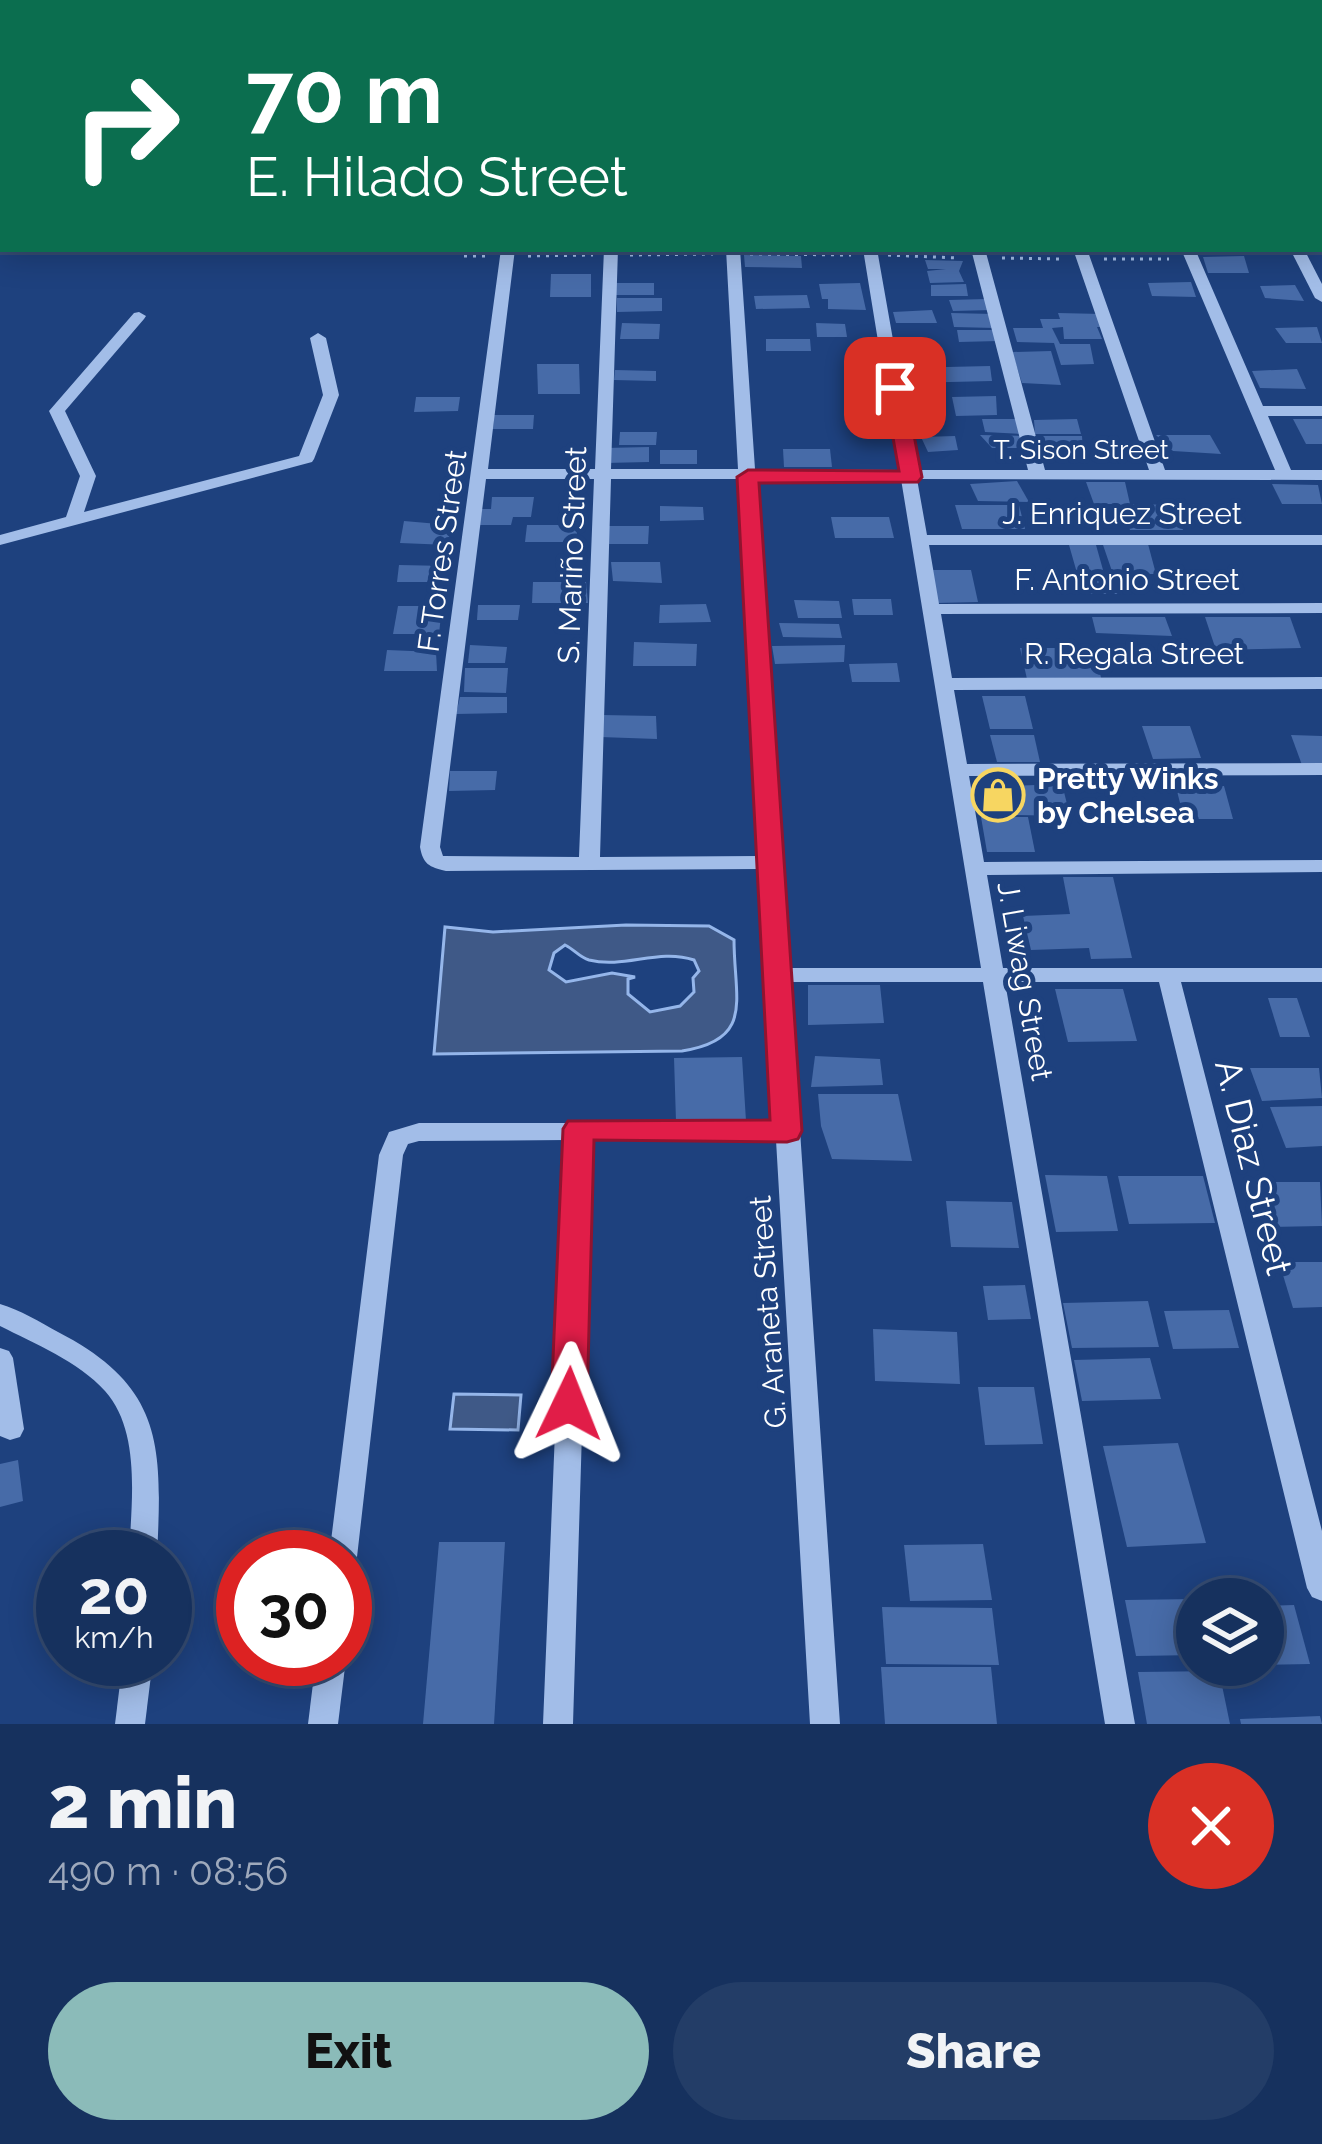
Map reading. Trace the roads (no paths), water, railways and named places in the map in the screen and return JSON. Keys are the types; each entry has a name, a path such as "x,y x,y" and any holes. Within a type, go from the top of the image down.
{"main road":[{"path":"320,0 330,0"}],"street":[{"name":"F. Torres Street","path":"508,252 430,847 433,860 446,866 589,863"},
{"name":"S. Mariño Street","path":"589,863 610,252"},
{"name":"G. Araneta Street","path":"733,252 825,1724"},
{"name":"J. Liwag Street","path":"870,252 1120,1724"},
{"path":"979,252 1038,476"},
{"path":"1082,252 1159,475"},
{"path":"1189,252 1286,475"},
{"path":"1299,252 1322,298"},
{"path":"73,521 88,476 57,411 139,316"},
{"path":"0,540 306,459 312,454 331,395 318,338"},
{"path":"1258,411 1322,411"},
{"name":"T. Sison Street","path":"480,474 1322,475"},
{"name":"J. Enriquez Street","path":"922,541 1322,540"},
{"name":"F. Antonio Street","path":"933,609 1322,608"},
{"name":"R. Regala Street","path":"946,684 1322,683"},
{"path":"959,770 1322,769"},
{"path":"589,863 770,862"},
{"path":"974,869 1322,866"},
{"name":"A. Diaz Street","path":"1168,974 1322,1588"},
{"path":"777,975 1322,975"},
{"path":"346,1530 391,1155 398,1138 418,1132 579,1129 787,1131"},
{"path":"558,1724 579,1129"},
{"path":"0,1314 79,1357 117,1385 137,1428 144,1530"},
{"path":"0,1358 10,1429"},
{"path":"130,1724 135,1686"},
{"path":"323,1724 328,1686"}],"water":[{"path":"709,926 734,940 737,998 731,1027 705,1045 682,1051 434,1054 445,927 493,932","holes":["565,945 586,959 602,962 667,956 694,960 699,971 693,978 694,992 680,1006 650,1012 628,994 628,979 635,977 612,973 566,982 549,970 554,953"]},
{"path":"454,1394 521,1395 518,1430 450,1429"}],"place":[{"name":"Pretty Winks by Chelsea","path":"998,795"}]}
